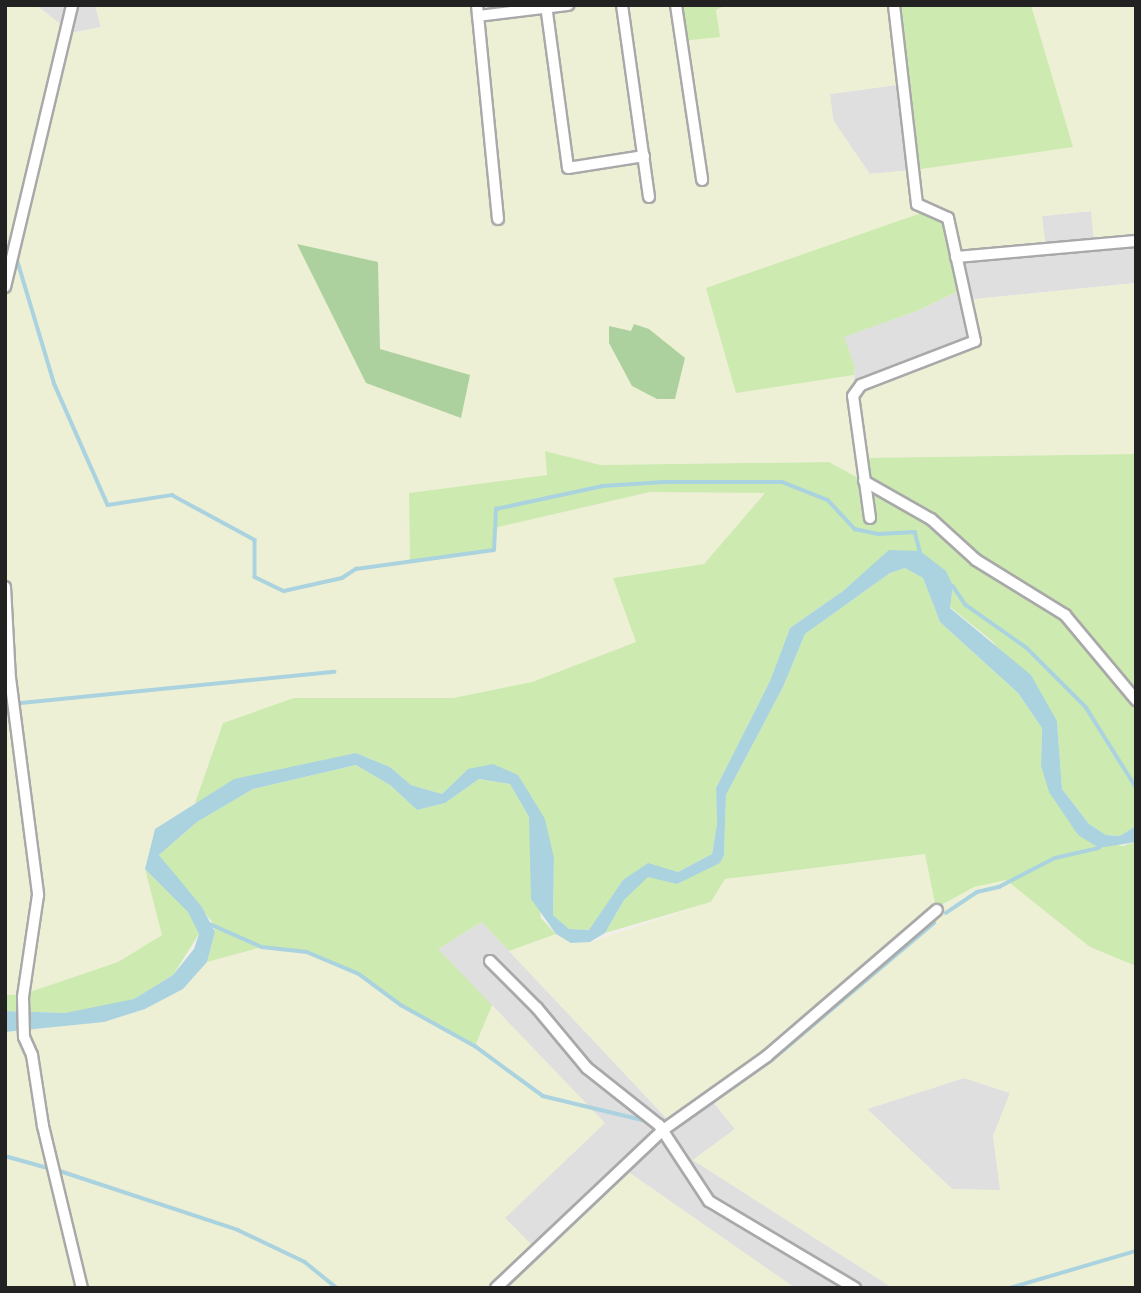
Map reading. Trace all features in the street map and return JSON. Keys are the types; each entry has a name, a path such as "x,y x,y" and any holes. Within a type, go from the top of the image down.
{"street":[{"path":"5,287 72,5"},
{"path":"498,219 478,11 568,5"},
{"path":"622,5 649,197"},
{"path":"676,5 702,180"},
{"path":"870,518 853,396 861,385 975,341 948,218 917,204 894,5"},
{"path":"546,8 568,168 644,156"},
{"path":"956,257 1136,241"},
{"path":"864,481 931,519 976,560 1065,615 1136,700"},
{"path":"5,587 10,678 38,895 23,1007 24,1037 32,1055 43,1126 82,1288"},
{"path":"496,1288 663,1130 767,1056 937,910"},
{"path":"490,961 537,1008 587,1068 663,1130 709,1201 855,1288"}],"shaded area":[{"path":"36,5 95,5 101,27 66,34"},
{"path":"903,84 914,170 869,174 833,120 830,94"},
{"path":"1092,211 1136,241 1136,283 966,300 975,341 853,396 855,367 843,337 917,311 963,289 956,257 1042,216"},
{"path":"482,922 671,1123 709,1097 735,1129 693,1160 893,1288 795,1288 624,1169 537,1251 505,1218 438,949"},
{"path":"964,1078 1010,1093 993,1136 1001,1191 952,1189 867,1109"}],"green space":[{"path":"5,5 36,5 67,29 67,34 101,27 95,5 676,5 716,10 726,5 894,5 903,84 830,94 833,120 870,174 914,170 1034,13 1031,5 1136,5 1136,241 1094,244 1091,211 1042,216 1046,248 956,257 930,211 736,392 854,375 853,395 861,385 975,341 966,300 1136,283 1136,454 862,458 864,481 829,462 601,465 546,451 547,475 409,493 410,561 494,550 493,528 650,492 765,493 704,564 613,578 637,642 532,682 453,698 223,723 195,803 155,830 145,869 163,935 118,962 21,995 5,995"},
{"path":"676,5 726,5 716,10 720,37 681,41"},
{"path":"894,5 1031,5 1073,147 914,170"},
{"path":"930,210 948,218 963,289 917,311 844,337 855,367 854,375 736,393 706,288"},
{"path":"297,244 378,262 380,349 470,375 461,418 366,383"},
{"path":"634,324 649,329 685,358 675,399 657,399 632,386 609,343 609,326 631,331"},
{"path":"545,451 601,465 829,462 864,481 861,458 1136,454 1136,826 1121,836 1106,835 1089,824 1062,789 1057,721 992,641 950,607 953,586 889,551 843,591 790,628 770,681 716,788 717,824 712,854 678,872 648,864 589,930 569,929 553,915 554,858 518,776 468,769 442,794 411,785 390,767 356,753 195,803 223,723 294,698 453,698 532,682 636,642 613,578 704,564 765,493 650,492 494,528 494,550 410,561 409,493 547,475"},
{"path":"905,568 923,578 940,622 1018,693 1042,728 1041,766 1078,835 1122,846 1136,842 1136,966 1090,947 1006,880 974,887 936,908 925,854 725,879 711,902 605,933 624,900 648,876 678,884 724,855 726,795 783,687 805,634 890,573"},
{"path":"356,765 390,785 417,810 445,803 479,779 510,784 529,817 541,918 556,934 509,951 482,922 438,949 492,1005 475,1046 401,1005 359,974 307,952 262,947 207,962 215,932 212,922 159,855 197,822 253,789"},
{"path":"926,854 938,909 973,886 1006,875 1090,946 1136,966 1136,1288 893,1288 693,1160 735,1129 710,1097 672,1124 509,951 556,934 571,943 590,942 711,902 725,879","holes":["964,1078 1010,1093 993,1136 1000,1190 952,1189 867,1109"]},
{"path":"145,869 188,911 199,934 173,975 134,999 105,1008 65,1013 5,1011 5,995 21,995 118,962 162,935"},
{"path":"262,947 307,952 359,974 401,1005 474,1046 492,1005 605,1123 505,1218 537,1250 624,1169 795,1288 5,1288 5,1032 104,1022 145,1009 183,989 207,962"}],"water":[{"path":"889,550 920,551 946,571 953,586 950,608 1031,675 1057,721 1062,789 1089,824 1106,835 1120,836 1136,826 1136,842 1099,848 1078,835 1049,792 1041,766 1042,728 1018,693 940,622 923,578 905,568 890,573 805,634 783,687 726,795 724,855 720,863 677,884 648,877 624,900 605,933 590,942 571,943 556,934 531,899 529,817 510,784 479,779 445,803 417,810 390,785 356,765 253,789 197,822 159,855 202,907 215,932 207,962 183,989 145,1009 104,1022 5,1032 5,1011 65,1013 134,999 173,975 194,949 199,934 188,912 145,869 155,829 234,779 356,753 390,767 411,785 442,794 468,769 493,764 518,775 545,819 554,858 553,915 569,929 589,930 623,880 648,863 678,872 712,854 717,824 716,788 770,681 790,628 843,591"}],"waterway":[{"path":"18,262 55,385 108,505 172,495 255,540 255,577 284,591 342,578 356,569 494,550 496,509 603,486 664,482 782,482 828,500 855,529 878,534 915,532 920,551"},
{"path":"953,586 966,605 1027,648 1086,707 1136,787"},
{"path":"21,703 334,672"},
{"path":"946,913 977,892 999,887 1055,858 1099,848"},
{"path":"669,1133 772,1060 934,923"},
{"path":"210,924 262,947 307,952 359,974 401,1005 475,1046 543,1096 646,1121"},
{"path":"505,1288 661,1140"},
{"path":"5,1156 48,1168"},
{"path":"60,1171 238,1230 305,1262 337,1288"},
{"path":"742,1215 778,1236"},
{"path":"1010,1288 1136,1251"}]}
